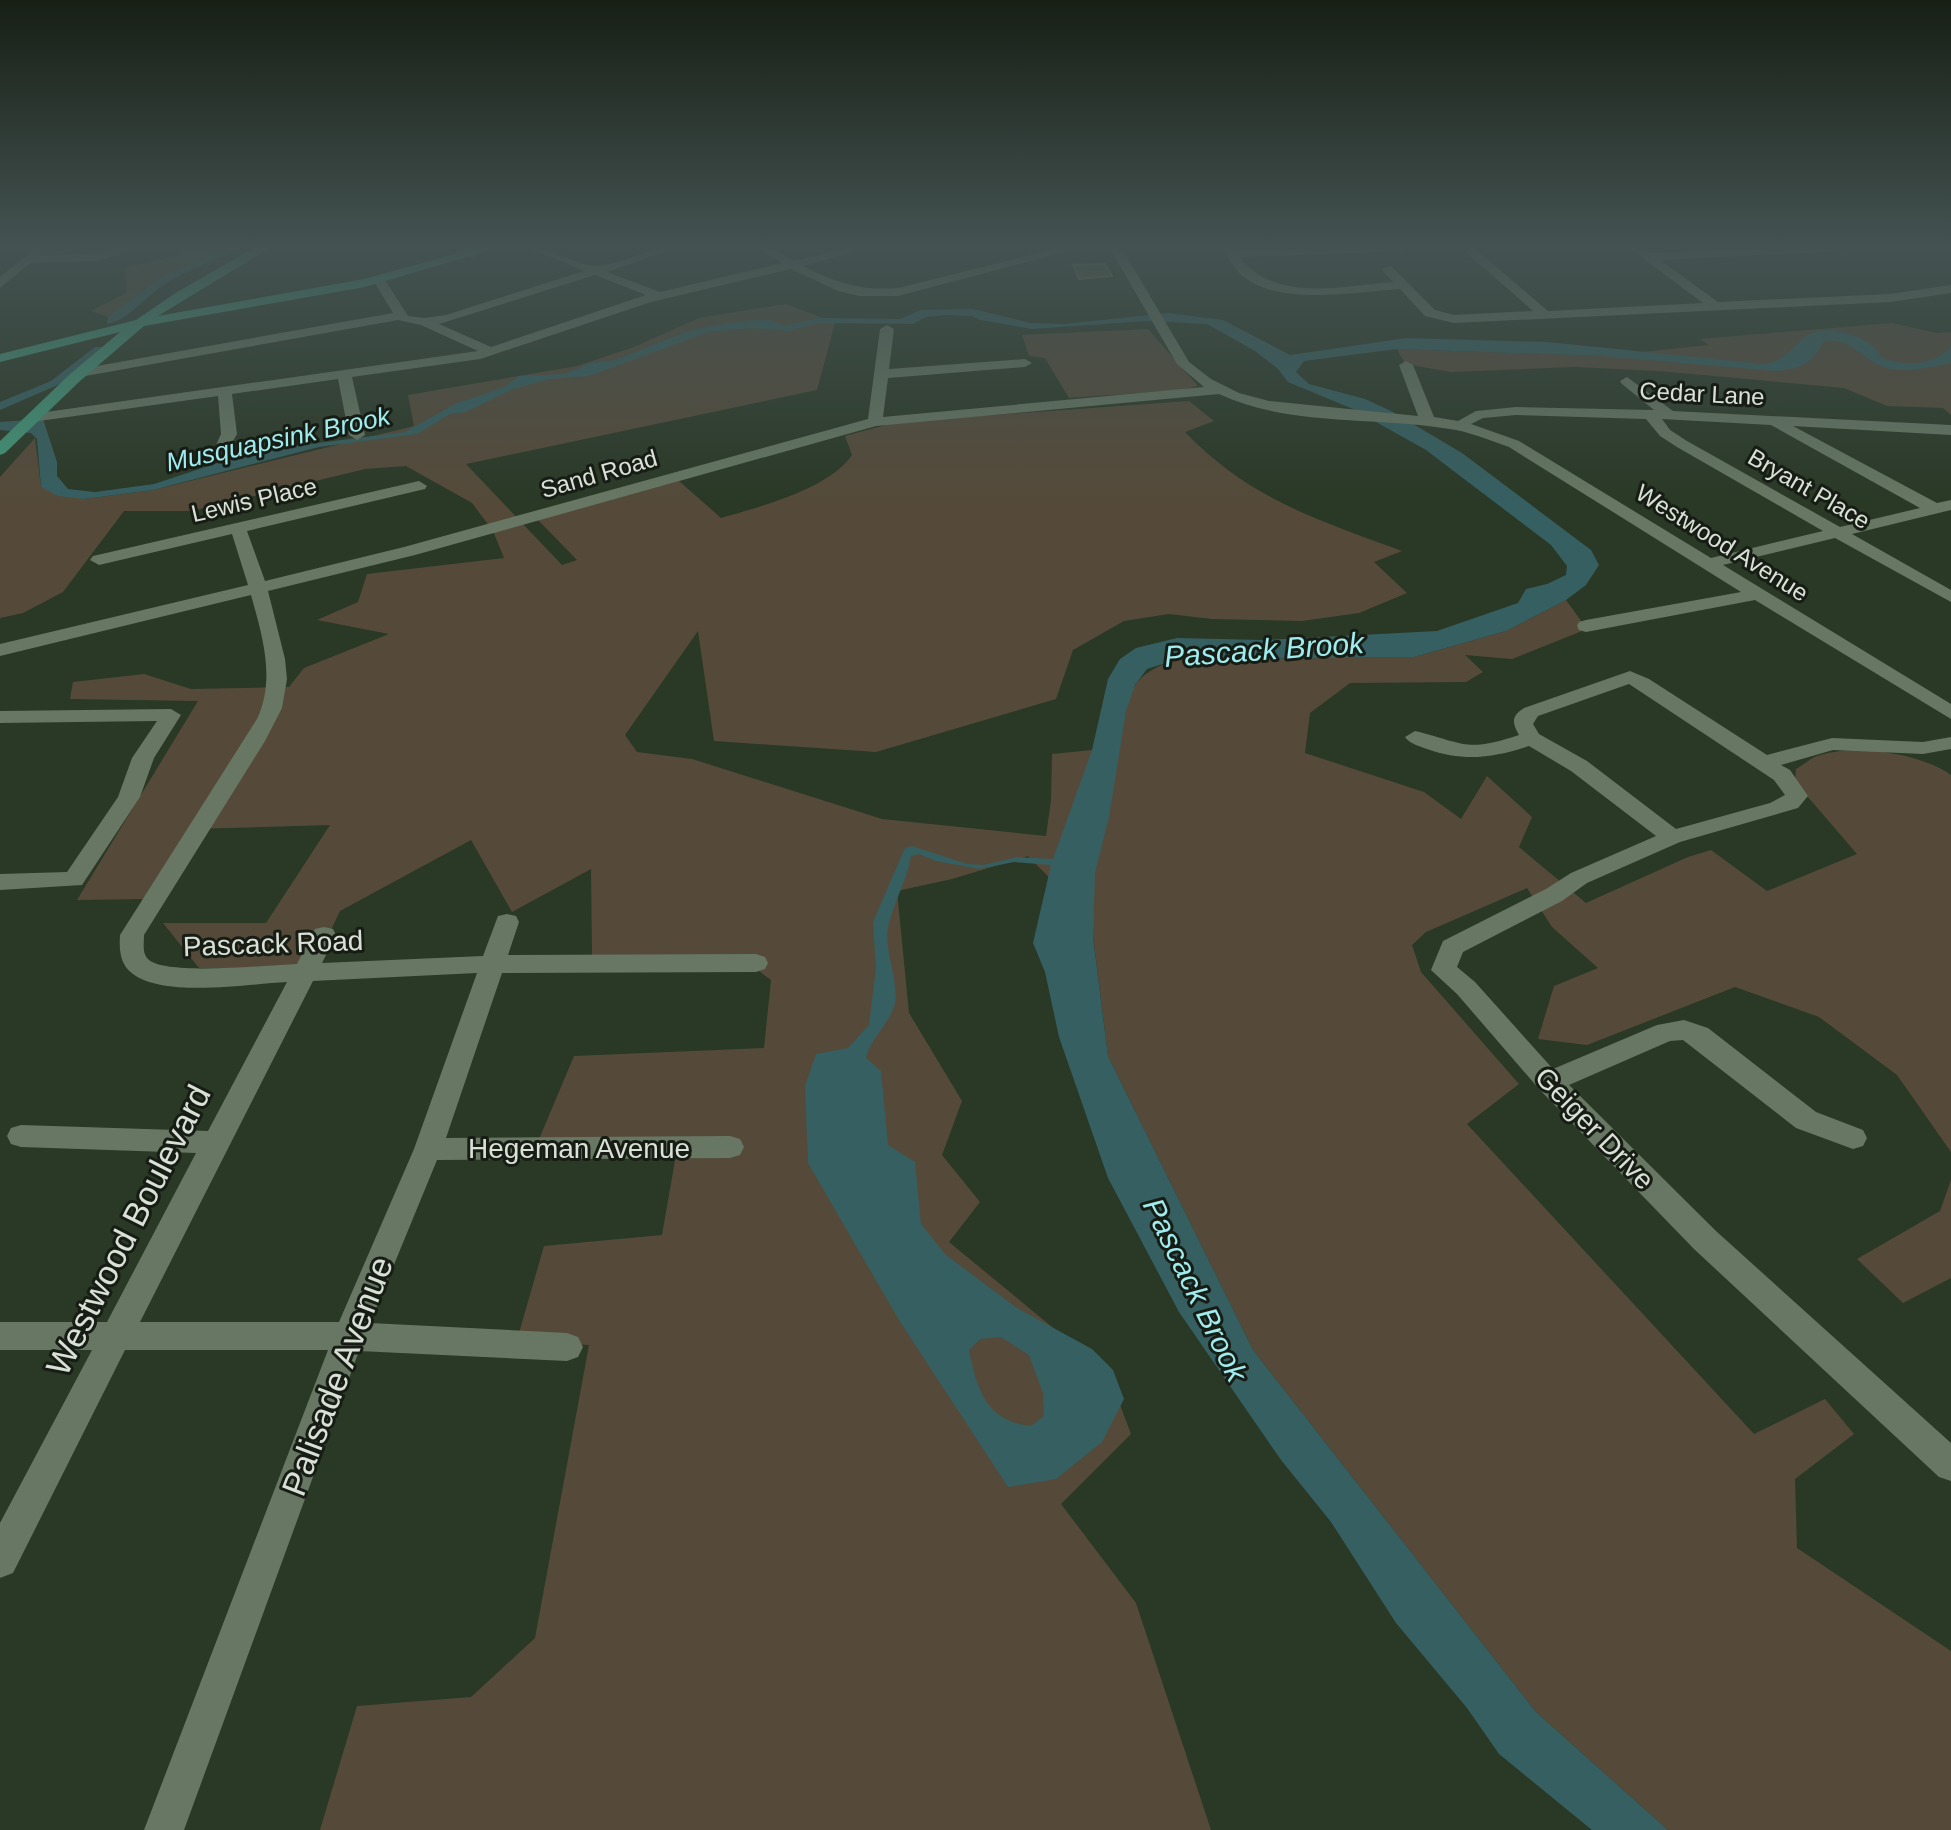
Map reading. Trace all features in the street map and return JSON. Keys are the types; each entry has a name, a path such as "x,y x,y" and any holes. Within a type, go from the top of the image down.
{"main road":[{"path":"0,358 99,332"},
{"path":"0,450 80,373 128,332"},
{"path":"66,340 108,339 115,343"}],"street":[{"path":"80,373 305,332"},
{"path":"447,332 491,352"},
{"path":"32,418 491,352 550,332"},
{"path":"875,422 887,332"},
{"path":"1165,332 1187,368 1218,390 1259,402 1462,426"},
{"path":"881,374 1025,363"},
{"path":"1406,365 1428,421"},
{"path":"344,375 357,435"},
{"name":"Bryant Place","path":"1627,381 1660,415 1665,433 1951,597"},
{"name":"Sand Road","path":"0,650 456,538 875,422 1218,390"},
{"path":"224,445 229,434 225,392"},
{"name":"Cedar Lane","path":"1462,426 1468,419 1481,414 1504,411 1660,415 1951,430"},
{"path":"1776,423 1786,431 1943,507"},
{"name":"Westwood Avenue","path":"1462,426 1514,444 1951,713"},
{"name":"Lewis Place","path":"99,560 419,486"},
{"path":"1711,563 1943,507"},
{"name":"Pascack Road","path":"238,528 259,587 278,678 269,717 132,935 130,952 137,965 151,974 173,978 491,964 756,963"},
{"path":"1586,626 1759,594"},
{"path":"1630,677 1763,763 1792,786 1797,796 1790,803 1672,837 1579,766 1531,738 1523,724 1524,717 1630,677"},
{"path":"0,717 171,715 143,758 129,797 74,880 0,882"},
{"path":"1415,737 1447,750 1474,754 1531,738"},
{"path":"1763,763 1832,744 1923,748 1951,743"},
{"name":"Geiger Drive","path":"1672,837 1579,878 1554,895 1452,947 1444,970 1466,988 1549,1082 1705,1240 1951,1465"},
{"name":"Palisade Avenue","path":"164,1830 349,1336 428,1149 507,922"},
{"name":"Westwood Boulevard","path":"0,1560 324,935"},
{"path":"1549,1082 1666,1032 1684,1030 1706,1040 1806,1120 1853,1138"},
{"path":"21,1136 215,1142"},
{"name":"Hegeman Avenue","path":"428,1149 730,1147"},
{"path":"0,1336 349,1336 567,1347"}],"shaded area":[{"path":"667,332 832,332 817,390 466,464 562,565 577,560 538,520 679,481 721,518 792,495 827,478 852,455 845,436 897,422 1189,401 1214,421 1185,432 1235,475 1286,505 1402,551 1374,562 1407,593 1359,613 1302,621 1212,619 1169,614 1124,621 1073,650 1056,699 876,752 714,741 698,631 625,735 637,752 692,759 882,819 1046,836 1052,754 1092,750 1121,739 1133,688 1139,680 1160,666 1175,660 1414,657 1506,631 1566,600 1587,629 1512,659 1465,655 1483,672 1466,682 1350,683 1310,713 1305,753 1424,792 1461,819 1487,776 1532,817 1519,847 1586,903 1688,857 1711,850 1767,891 1857,854 1795,782 1796,769 1817,756 1849,750 1886,752 1922,761 1951,775 1951,1152 1897,1075 1819,1017 1735,987 1587,1045 1538,1039 1554,986 1598,968 1552,927 1527,888 1426,932 1412,945 1421,972 1519,1084 1467,1124 1754,1434 1825,1399 1854,1434 1795,1479 1797,1548 1951,1651 1951,1830 1668,1830 1536,1712 1253,1350 1108,1056 1091,920 1028,856 952,879 897,891 909,1013 962,1101 942,1155 980,1202 949,1242 1108,1373 1131,1434 1061,1504 1136,1603 1211,1830 320,1830 357,1706 471,1697 535,1638 589,1345 517,1340 544,1246 662,1235 678,1143 537,1144 574,1056 764,1048 771,980 737,955 592,955 591,869 512,912 471,840 340,911 312,970 199,968 163,923 266,923 330,825 191,829 146,899 77,900 198,701 70,699 73,682 144,674 191,689 289,687 304,668 389,634 317,620 358,602 367,574 504,558 493,531 472,503 406,466 365,469 192,511 124,511 63,592 23,613 0,618 0,477 35,438 41,487 84,499 153,490 414,426 408,395 577,366"},
{"path":"1151,332 1198,386 1183,390 1069,398 1045,358 1029,356 1022,335"},
{"path":"1779,332 1951,332 1951,415 1943,408 1887,406 1844,388 1659,371 1575,367 1451,372 1405,364 1397,349 1603,356 1709,345 1700,339"},
{"path":"1951,1180 1951,1278 1903,1303 1857,1259 1940,1211"}],"water":[{"path":"685,332 708,332 589,376 550,379 513,389 466,412 450,414 417,434 319,447 153,490 84,499 58,496 41,487 37,439 31,433 0,430 0,422 43,419 57,462 57,476 68,489 95,492 154,484 254,451 405,432 455,404 504,387 519,376 564,374 591,363 613,361"},
{"name":"Pascack Brook","path":"1222,332 1247,332 1290,355 1406,338 1548,342 1764,364 1780,359 1814,332 1851,334 1870,344 1881,357 1909,363 1936,358 1951,347 1951,363 1907,370 1881,366 1848,345 1833,341 1824,341 1804,364 1775,371 1603,356 1397,349 1304,361 1296,372 1309,384 1365,399 1462,453 1591,550 1599,565 1586,585 1566,600 1506,631 1414,657 1175,660 1147,669 1135,685 1126,711 1109,817 1095,873 1093,937 1108,1056 1253,1350 1536,1712 1668,1830 1592,1830 1499,1754 1467,1708 1396,1623 1331,1522 1281,1460 1179,1312 1108,1178 1059,1037 1045,972 1033,943 1051,865 1014,862 979,869 936,861 919,854 911,856 887,937 895,1003 866,1058 881,1071 888,1145 915,1162 921,1224 946,1255 1017,1308 1092,1349 1113,1370 1124,1399 1102,1442 1056,1479 1008,1487 899,1320 808,1163 805,1086 816,1054 848,1048 869,1025 876,968 873,922 905,848 912,846 967,864 983,865 1017,857 1053,859 1092,750 1108,679 1120,659 1136,648 1177,638 1263,640 1437,631 1518,603 1526,589 1566,575 1567,566 1551,545 1426,450 1353,409 1288,382 1278,369 1255,351","holes":["1001,1337 1029,1355 1043,1393 1044,1416 1031,1426 1003,1418 980,1390 969,1350 980,1339"]},
{"path":"95,347 106,347 60,384 0,410 0,402 51,381"}],"water label":[{"name":"Musquapsink Brook","path":"278,439"}]}
